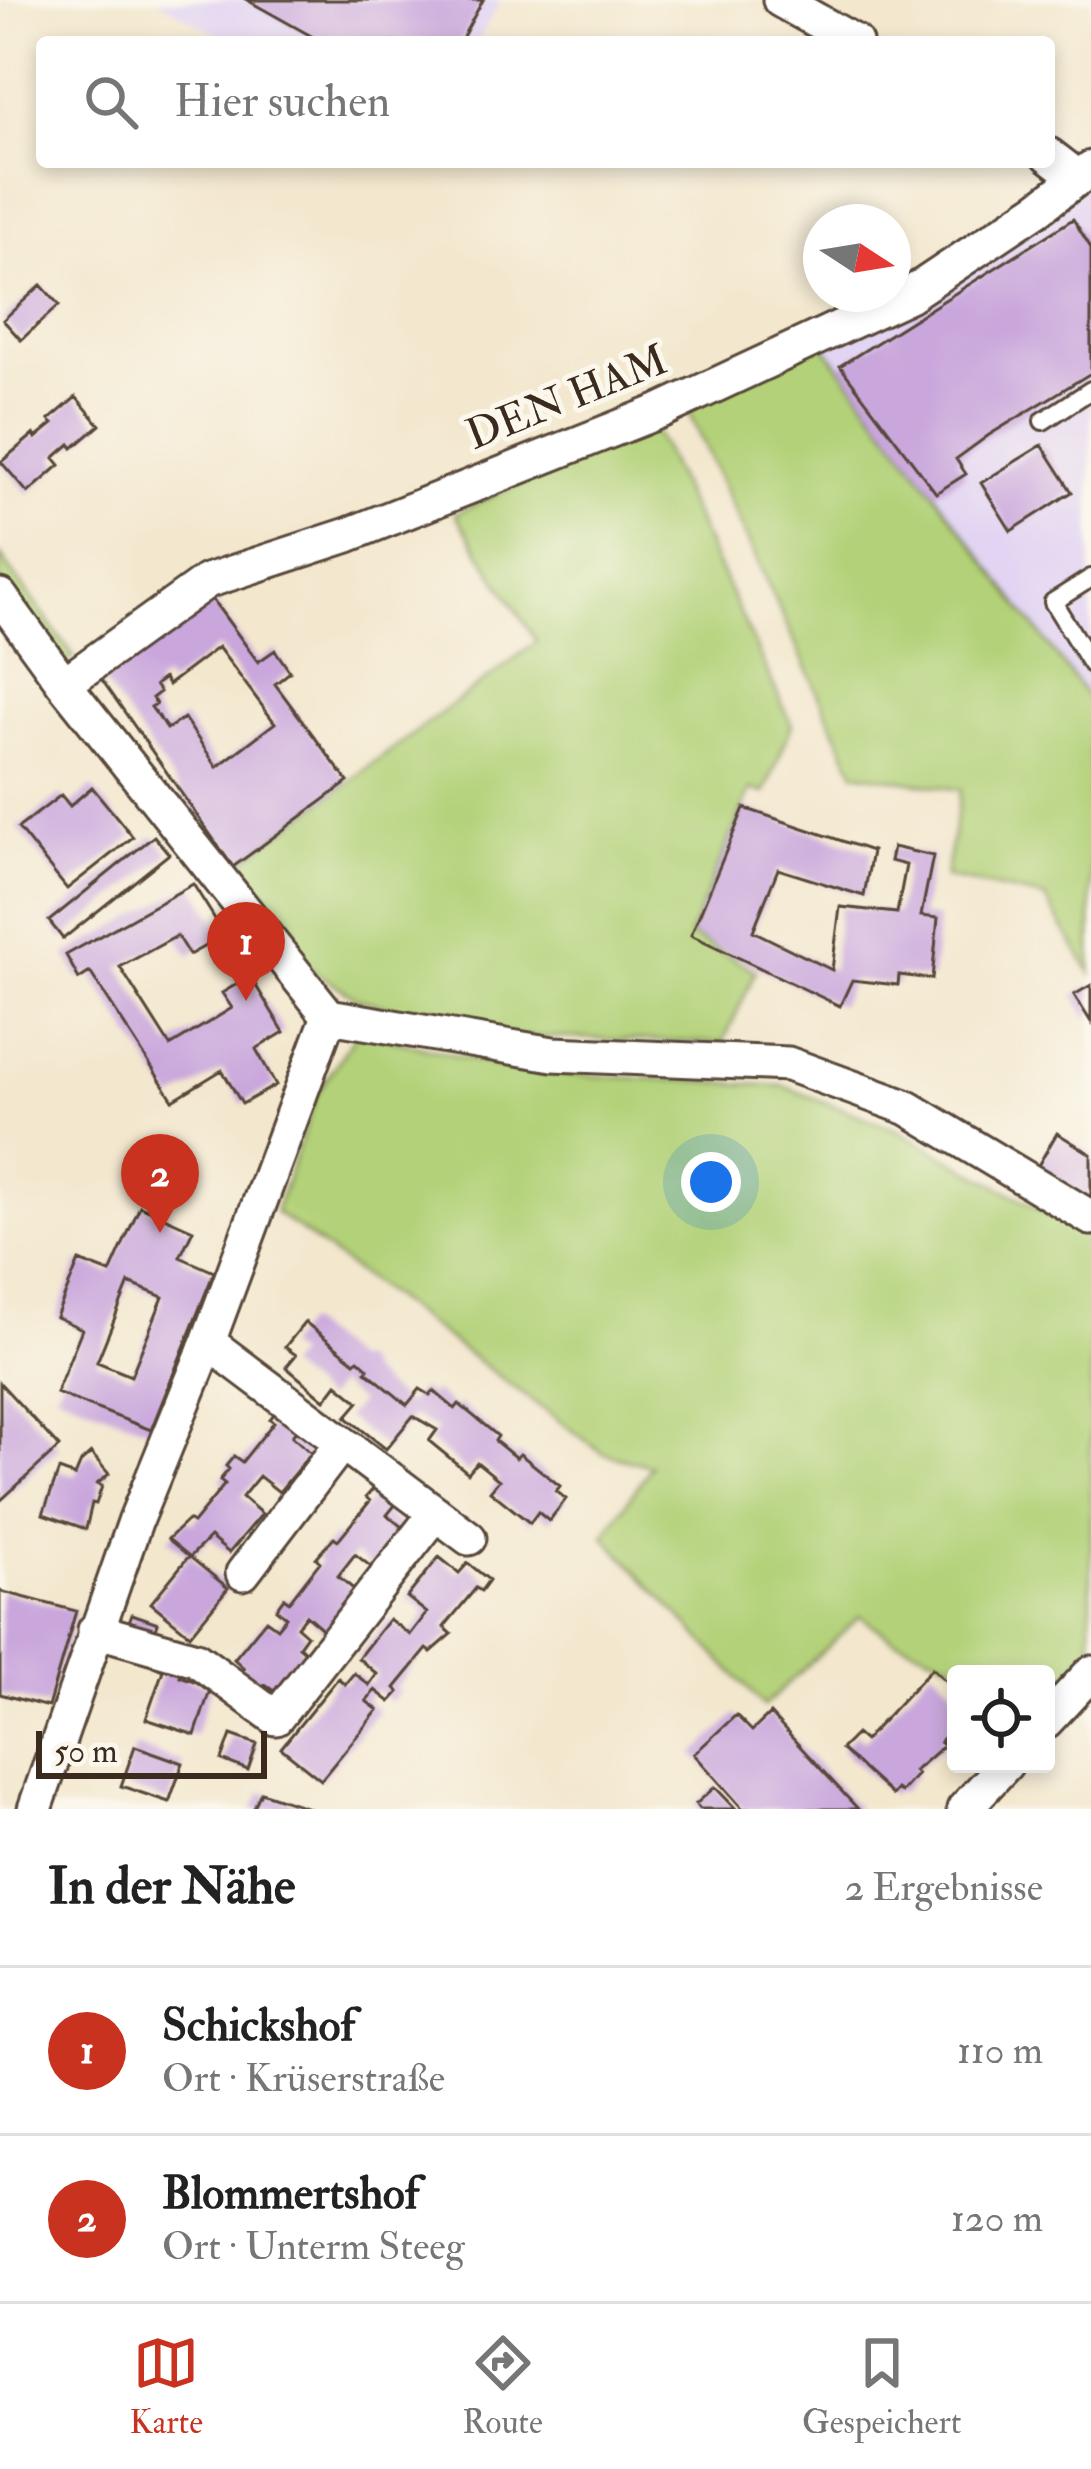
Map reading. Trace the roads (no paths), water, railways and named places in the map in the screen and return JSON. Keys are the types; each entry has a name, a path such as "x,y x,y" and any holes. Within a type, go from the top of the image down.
{"street":[{"path":"780,0 845,36"},
{"path":"1055,158 1085,173"},
{"name":"DEN HAM","path":"64,684 207,581 348,535 660,411 909,295 1085,173"},
{"path":"0,596 64,684 329,1016 553,1054 788,1064 908,1108 1091,1218"},
{"path":"35,1809 95,1630 329,1016"},
{"path":"208,1342 469,1538"},
{"path":"243,1573 343,1443"},
{"path":"95,1630 196,1660 276,1718 436,1514"},
{"path":"1055,1711 1091,1673"},
{"path":"964,1809 998,1773"}],"lane":[{"path":"1043,421 1091,390"},
{"path":"1091,578 1053,602 1091,664"}],"place":[{"name":"Schickshof","path":"246,1001"},
{"name":"Blommertshof","path":"160,1233"}]}
